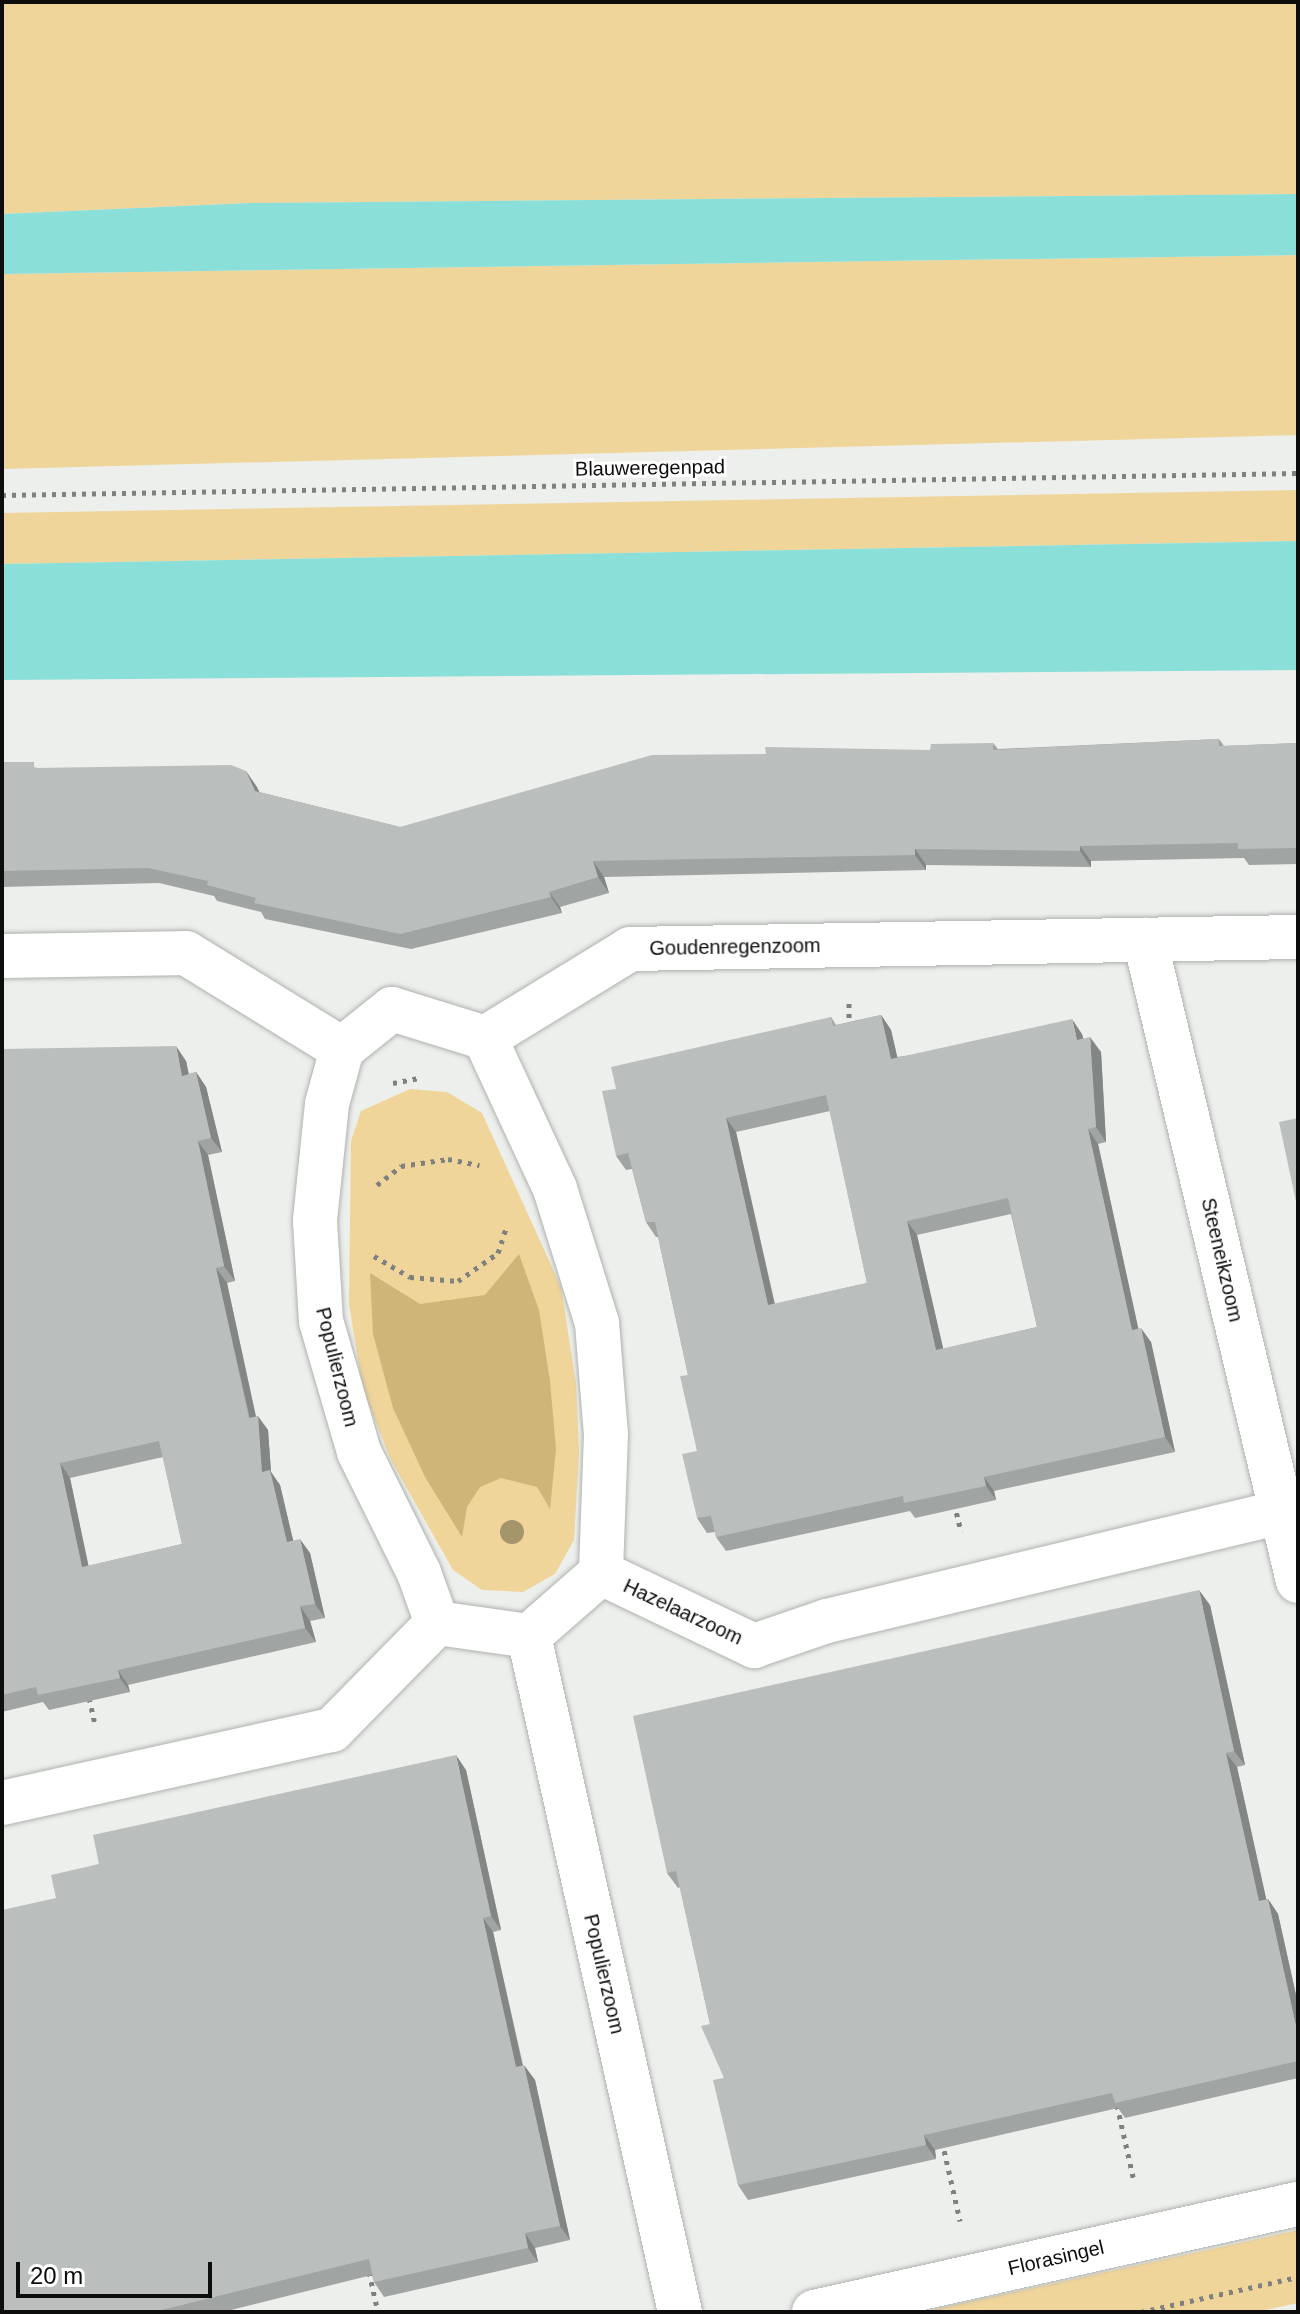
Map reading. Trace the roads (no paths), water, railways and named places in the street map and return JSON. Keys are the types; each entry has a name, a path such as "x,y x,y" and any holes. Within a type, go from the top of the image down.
{"street":[{"name":"Goudenregenzoom","path":"492,1056 630,949 1298,937"},
{"name":"Steeneikzoom","path":"1145,940 1298,1581"},
{"path":"2,956 186,953 342,1049 392,1009 492,1056 555,1189 597,1323 606,1434 601,1573"},
{"name":"Populierzoom","path":"342,1049 327,1104 315,1221 321,1321 359,1452 419,1573 437,1623"},
{"name":"Hazelaarzoom","path":"529,1636 601,1573 754,1646 827,1621 1282,1512"},
{"path":"2,1803 332,1730 437,1623 529,1636"},
{"name":"Populierzoom","path":"529,1636 680,2312"},
{"name":"Florasingel","path":"814,2312 1298,2204"}],"water":[{"path":"1298,194 1298,255 2,274 2,214 250,203"},
{"path":"1298,541 1298,670 2,680 2,564"}]}
